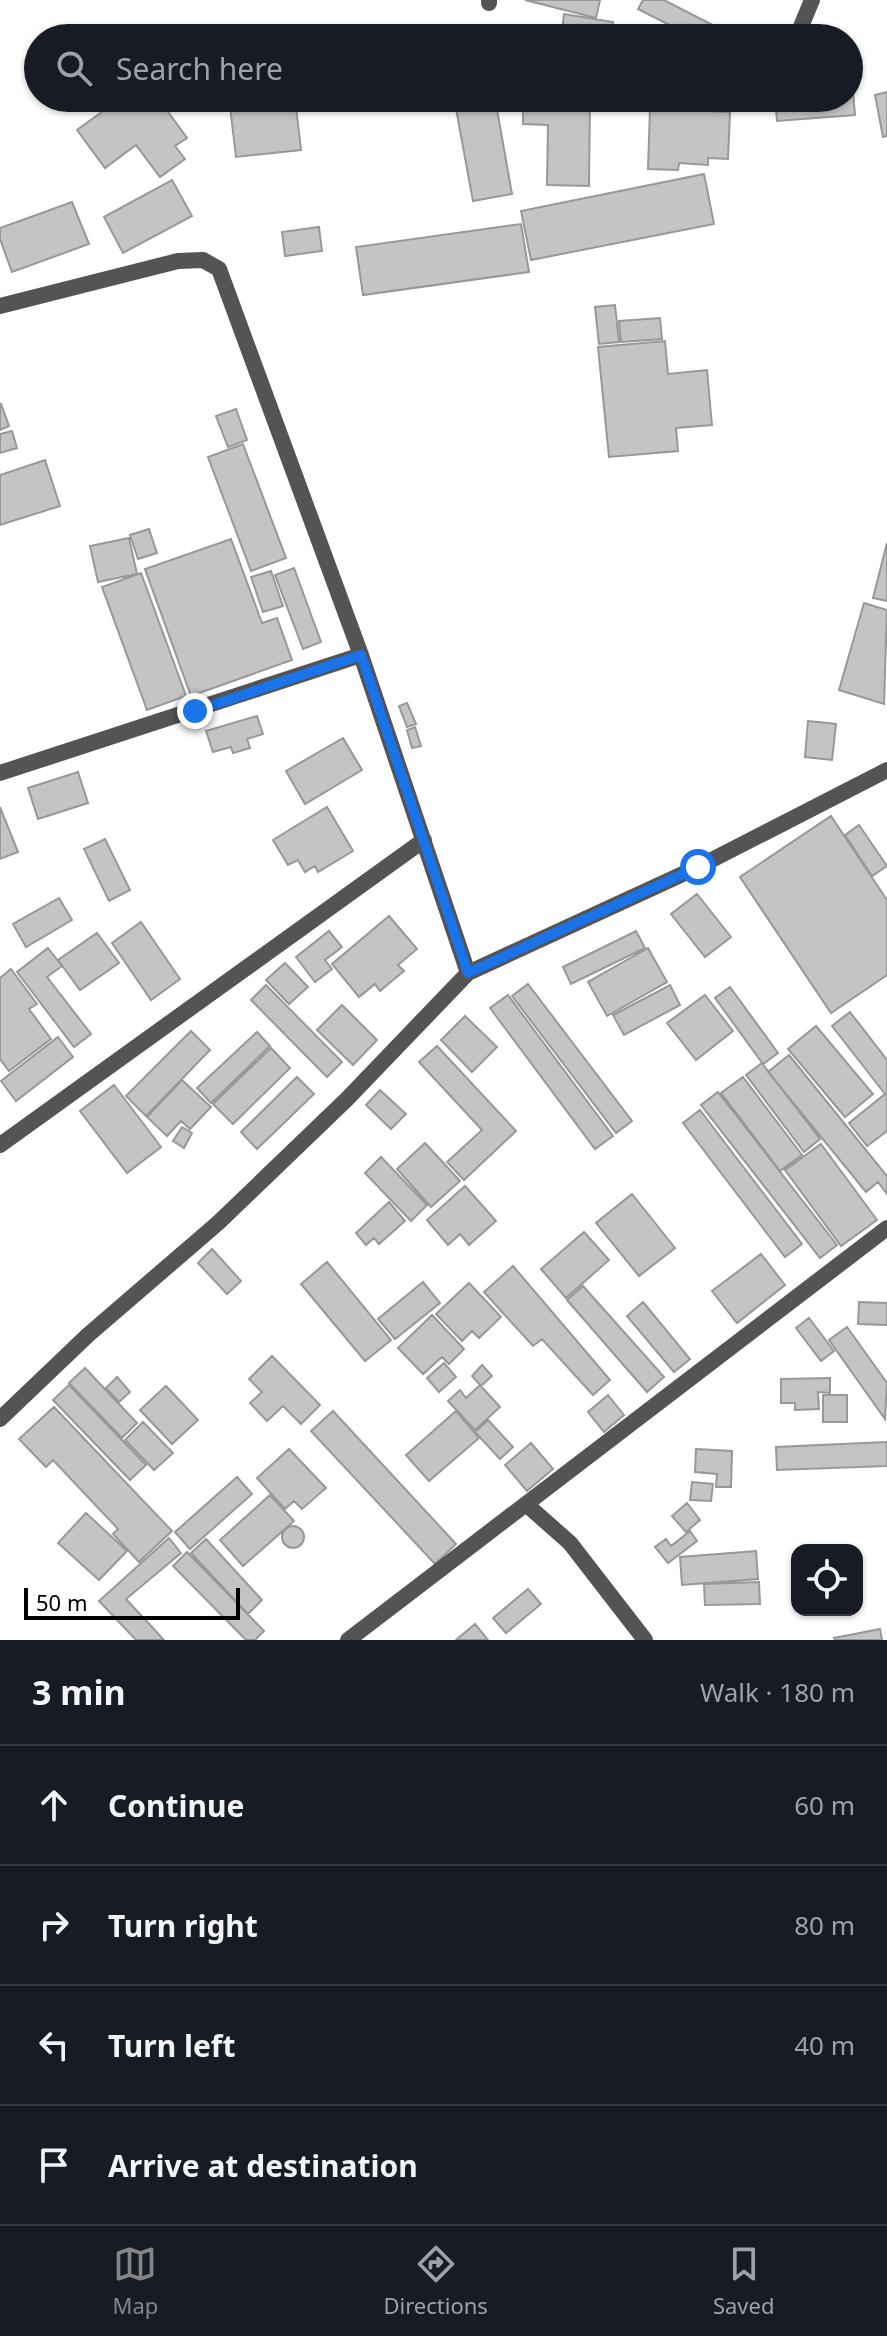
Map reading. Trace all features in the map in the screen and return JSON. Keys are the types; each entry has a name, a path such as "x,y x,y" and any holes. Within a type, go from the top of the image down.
{"street":[{"path":"802,24 812,0"},
{"path":"0,306 178,261 203,260 219,269 361,655 468,973"},
{"path":"0,773 361,655"},
{"path":"0,1419 88,1335 218,1223 347,1099 468,973 698,867 887,770"},
{"path":"0,1145 424,840"},
{"path":"348,1640 887,1228"},
{"path":"527,1505 570,1543 645,1640"}],"building":[{"path":"525,0 600,0 596,18"},
{"path":"643,0 664,0 711,24 667,24 638,9"},
{"path":"564,14 613,22 613,24 563,24"},
{"path":"887,92 887,136 883,137 875,95"},
{"path":"102,112 168,112 187,138 175,146 185,159 160,177 136,145 105,168 77,130"},
{"path":"231,112 297,112 301,150 236,157"},
{"path":"457,112 497,112 512,194 473,201"},
{"path":"523,112 590,112 589,186 547,185 548,125 523,124"},
{"path":"650,112 730,112 728,159 708,158 708,165 679,163 678,170 648,169"},
{"path":"776,112 855,112 855,115 777,121"},
{"path":"704,174 714,224 531,260 521,211"},
{"path":"172,180 192,216 123,253 104,217"},
{"path":"72,202 89,244 12,272 0,239 0,228"},
{"path":"521,224 529,272 363,295 356,247"},
{"path":"319,227 322,251 285,256 282,232"},
{"path":"615,305 619,342 599,344 595,307"},
{"path":"660,318 662,339 621,342 619,321"},
{"path":"665,341 668,374 707,370 712,425 676,428 678,451 609,457 598,347"},
{"path":"0,405 9,426 0,430"},
{"path":"236,409 247,440 228,447 216,416"},
{"path":"12,431 17,448 0,453 0,434"},
{"path":"243,444 286,558 251,571 208,457"},
{"path":"45,460 60,506 0,525 0,475"},
{"path":"149,529 157,553 138,559 130,535"},
{"path":"129,538 137,574 98,582 90,546"},
{"path":"231,539 262,623 277,618 292,660 191,696 145,569"},
{"path":"887,543 887,601 873,598"},
{"path":"294,568 321,642 303,649 275,575"},
{"path":"271,571 283,606 263,612 251,577"},
{"path":"141,573 186,696 147,710 102,587"},
{"path":"864,603 887,610 884,704 839,690"},
{"path":"407,703 416,724 407,727 399,706"},
{"path":"257,716 263,734 247,739 250,748 233,753 231,747 213,752 206,731"},
{"path":"808,721 836,724 832,760 805,757"},
{"path":"415,727 421,746 412,748 407,730"},
{"path":"343,738 362,770 305,804 286,771"},
{"path":"78,772 88,803 38,819 28,788"},
{"path":"0,807 18,852 0,859"},
{"path":"327,807 353,851 318,872 315,866 305,872 298,860 288,865 273,840"},
{"path":"831,816 887,900 887,975 831,1013 740,877"},
{"path":"859,825 887,866 872,876 845,835"},
{"path":"105,839 130,890 109,901 84,849"},
{"path":"697,894 731,937 705,957 671,914"},
{"path":"59,898 72,920 26,947 13,924"},
{"path":"389,916 417,949 398,965 404,971 380,991 375,984 359,997 332,964"},
{"path":"141,922 180,979 151,1000 112,943"},
{"path":"329,931 342,947 325,960 332,969 315,982 296,957"},
{"path":"636,931 645,948 571,984 563,967"},
{"path":"97,933 119,963 80,990 58,960"},
{"path":"48,948 62,966 47,977 91,1034 74,1047 17,972"},
{"path":"648,948 667,982 607,1016 588,982"},
{"path":"285,963 308,987 289,1004 266,980"},
{"path":"11,969 37,1004 29,1009 51,1039 9,1071 0,1059 0,978"},
{"path":"528,984 632,1121 616,1133 512,996"},
{"path":"266,985 342,1062 327,1077 251,1000"},
{"path":"670,985 680,1005 624,1035 613,1015"},
{"path":"730,987 778,1053 763,1064 715,998"},
{"path":"508,995 613,1136 595,1149 490,1008"},
{"path":"705,995 733,1031 696,1060 667,1023"},
{"path":"342,1005 377,1040 353,1065 317,1030"},
{"path":"850,1012 887,1060 887,1131 867,1146 849,1123 885,1094 832,1026"},
{"path":"465,1016 497,1047 472,1072 441,1040"},
{"path":"816,1026 873,1094 845,1117 788,1049"},
{"path":"191,1031 210,1050 146,1116 126,1096"},
{"path":"257,1032 270,1046 211,1103 197,1088"},
{"path":"58,1037 73,1057 16,1101 1,1081"},
{"path":"437,1046 516,1131 464,1180 447,1162 482,1130 419,1062"},
{"path":"271,1048 290,1068 233,1124 213,1104"},
{"path":"789,1055 887,1176 887,1194 878,1182 866,1192 768,1072"},
{"path":"762,1063 820,1139 804,1152 746,1075"},
{"path":"297,1077 314,1094 257,1149 241,1132"},
{"path":"743,1077 802,1155 780,1171 721,1093"},
{"path":"182,1080 211,1107 190,1129 181,1121 167,1136 147,1117"},
{"path":"114,1085 161,1147 127,1173 80,1111"},
{"path":"380,1090 406,1114 391,1129 366,1105"},
{"path":"718,1092 837,1245 820,1258 701,1105"},
{"path":"700,1110 802,1244 785,1257 683,1123"},
{"path":"182,1127 192,1133 184,1148 173,1141"},
{"path":"425,1143 460,1181 431,1207 397,1169"},
{"path":"821,1144 877,1220 841,1246 785,1170"},
{"path":"381,1157 427,1205 411,1221 365,1173"},
{"path":"465,1186 496,1221 469,1245 460,1234 448,1245 427,1220"},
{"path":"632,1194 675,1248 639,1276 596,1223"},
{"path":"389,1202 405,1221 379,1244 374,1238 366,1245 356,1233"},
{"path":"584,1232 609,1260 566,1298 541,1269"},
{"path":"212,1249 241,1281 227,1294 198,1263"},
{"path":"761,1254 785,1285 737,1323 712,1291"},
{"path":"327,1262 391,1340 365,1361 301,1284"},
{"path":"513,1266 610,1380 593,1395 542,1339 533,1346 484,1292"},
{"path":"423,1282 440,1303 395,1339 378,1319"},
{"path":"469,1283 501,1317 479,1338 472,1331 462,1341 436,1314"},
{"path":"583,1286 664,1377 647,1392 567,1300"},
{"path":"643,1302 690,1359 674,1372 627,1316"},
{"path":"859,1302 887,1303 887,1325 858,1324"},
{"path":"432,1315 464,1349 449,1364 442,1357 423,1374 398,1348"},
{"path":"809,1318 834,1351 821,1361 796,1328"},
{"path":"847,1327 887,1383 885,1419 829,1340"},
{"path":"272,1356 320,1405 301,1424 283,1406 267,1421 250,1403 262,1392 249,1379"},
{"path":"444,1363 456,1377 439,1392 427,1378"},
{"path":"482,1365 492,1376 481,1386 472,1376"},
{"path":"85,1368 137,1423 122,1438 69,1383"},
{"path":"117,1377 130,1392 119,1402 106,1388"},
{"path":"830,1378 830,1393 818,1392 819,1409 795,1410 795,1403 781,1403 781,1379"},
{"path":"69,1385 146,1465 130,1480 53,1400"},
{"path":"480,1385 500,1407 475,1430 448,1401 460,1390 466,1398"},
{"path":"166,1386 198,1420 172,1444 140,1410"},
{"path":"608,1395 624,1415 604,1432 588,1412"},
{"path":"823,1395 847,1395 847,1422 823,1422"},
{"path":"54,1407 172,1531 139,1562 113,1534 118,1529 53,1460 46,1467 19,1439"},
{"path":"333,1411 456,1544 435,1564 311,1431"},
{"path":"456,1411 479,1438 429,1481 406,1455"},
{"path":"488,1420 513,1447 500,1459 475,1432"},
{"path":"143,1422 173,1453 154,1470 125,1440"},
{"path":"887,1442 887,1466 777,1470 776,1447"},
{"path":"531,1443 553,1469 527,1491 505,1465"},
{"path":"289,1449 326,1488 302,1509 294,1501 285,1509 257,1478"},
{"path":"696,1449 732,1451 731,1487 716,1487 717,1474 695,1472"},
{"path":"237,1477 252,1494 190,1549 175,1532"},
{"path":"692,1482 713,1484 711,1501 690,1500"},
{"path":"270,1495 294,1521 243,1566 220,1540"},
{"path":"687,1503 700,1520 686,1532 672,1516"},
{"path":"86,1513 127,1551 99,1580 58,1543"},
{"path":"293,1526 301,1529 304,1537 301,1545 293,1548 285,1545 282,1537 285,1529"},
{"path":"690,1531 697,1541 668,1563 655,1547 666,1539 671,1546"},
{"path":"169,1538 181,1553 126,1599 164,1640 136,1640 99,1601"},
{"path":"206,1539 262,1600 248,1614 191,1553"},
{"path":"756,1551 758,1579 682,1585 680,1557"},
{"path":"187,1552 264,1631 255,1640 246,1640 173,1566"},
{"path":"759,1582 760,1604 705,1605 704,1584"},
{"path":"528,1589 541,1604 506,1633 493,1618"},
{"path":"475,1624 488,1640 456,1640"},
{"path":"880,1629 882,1640 834,1638"}],"route":[{"path":"195,711 361,655 468,973 698,867"}]}
